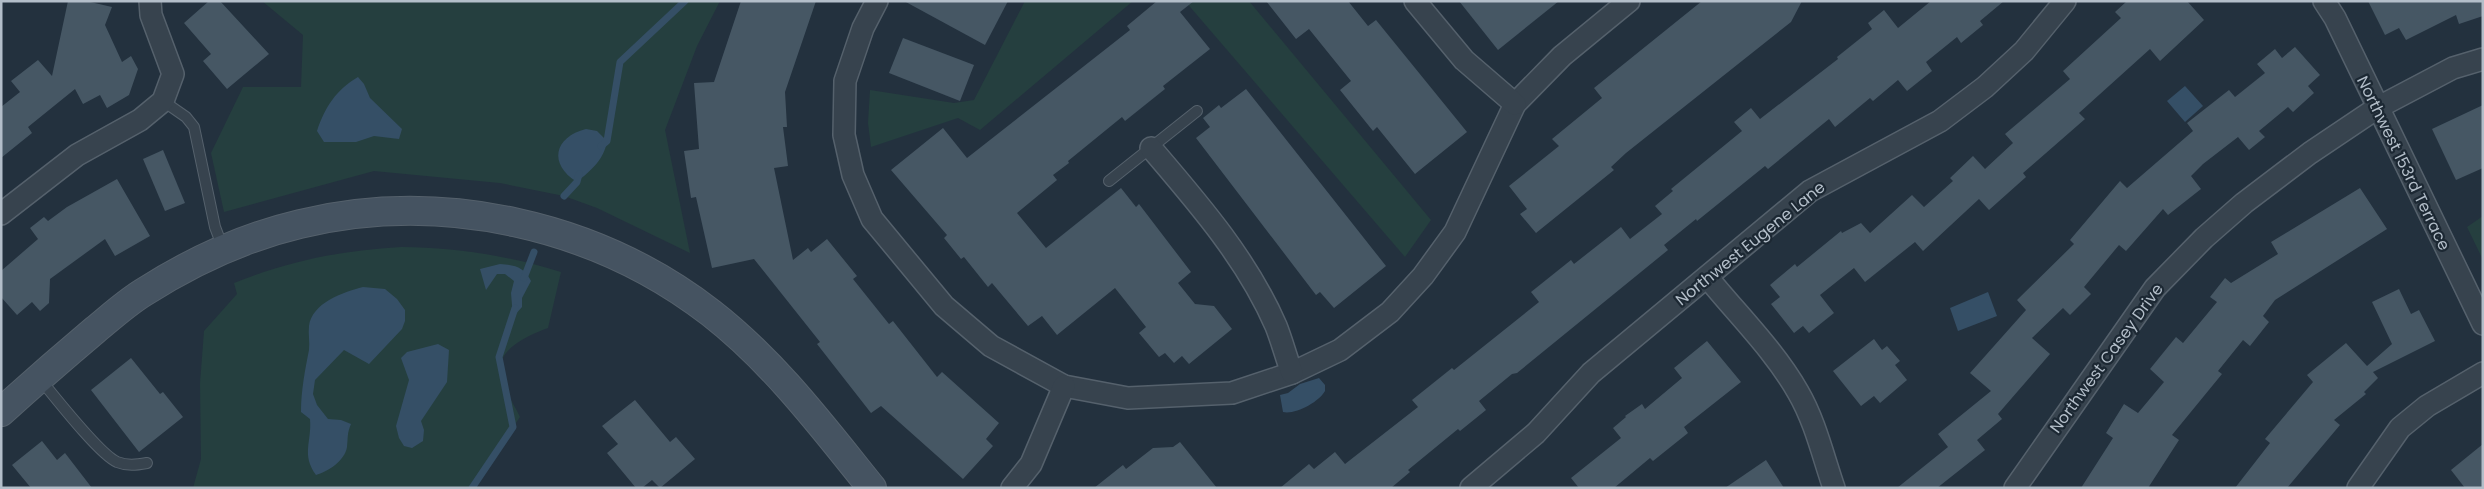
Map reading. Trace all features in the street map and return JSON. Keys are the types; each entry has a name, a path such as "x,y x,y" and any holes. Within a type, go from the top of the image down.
{"main road":[{"path":"1,412 142,293 223,249 298,224 395,211 475,216 521,223 610,252 675,286 757,352 792,391 872,488"}],"street":[{"path":"1,214 77,154 140,120 163,101 173,74 151,15 150,1"},
{"path":"877,1 863,28 845,81 844,135 853,176 872,219 944,306 990,346 1064,386 1128,398 1182,397 1232,393 1292,373 1340,350 1390,312 1423,276 1456,232 1515,104 1562,56 1629,1"},
{"path":"1415,1 1464,60 1515,104"},
{"name":"Northwest Eugene Lane","path":"1472,488 1536,434 1591,373 1708,278 1810,191 1826,180 1940,121 1985,87 2024,51 2065,1"},
{"name":"Northwest 153rd Terrace","path":"2324,1 2335,18 2483,324"},
{"name":"Northwest Casey Drive","path":"2014,488 2155,288 2204,238 2244,203 2310,153 2377,108 2453,68 2483,59"},
{"path":"1151,148 1205,212 1238,258 1276,326 1292,373"},
{"path":"1708,278 1783,369 1798,393 1813,426 1834,488"},
{"path":"2358,488 2400,428 2427,406 2483,373"},
{"path":"1012,488 1031,464 1064,386"}],"lane":[{"path":"163,101 186,118 194,127 215,227 223,249"},
{"path":"1109,181 1197,111"},
{"path":"39,378 101,449 115,461 133,466 147,463"}],"green space":[{"path":"262,1 720,1 697,46 665,130 690,253 597,208 564,196 500,183 374,171 224,212 211,153 243,87 301,87 303,35"},
{"path":"1025,1 1133,1 980,130 958,118 871,147 868,123 870,90 954,103 974,100"},
{"path":"1185,1 1249,1 1431,220 1405,257"},
{"path":"2483,216 2483,260 2467,227"},
{"path":"401,247 442,249 482,254 521,261 561,272 548,328 532,334 516,344 504,356 500,372 502,382 520,417 474,485 470,488 193,488 201,459 200,383 204,331 237,294 234,283 276,268 316,258 357,251"}],"water":[{"path":"358,77 364,84 370,98 402,129 399,139 374,136 356,142 324,142 317,131 324,114 337,93"},
{"path":"2185,86 2203,106 2185,122 2167,101"},
{"path":"586,129 597,131 607,141 600,159 577,182 562,167 559,152 561,145 567,138"},
{"path":"500,264 510,265 522,270 531,281 522,298 522,307 513,317 511,293 514,281 505,274 497,274 486,290 480,269"},
{"path":"363,287 385,289 397,299 405,310 405,321 402,329 369,364 344,350 315,380 313,394 317,405 328,419 341,420 351,424 346,452 343,457 330,469 316,475 309,461 308,454 310,419 301,412 302,388 309,350 311,318 322,305 338,295"},
{"path":"1988,292 1997,316 1958,331 1950,308"},
{"path":"438,344 449,350 447,382 421,421 424,430 423,441 412,448 404,446 399,438 396,426 409,380 401,358 407,352"},
{"path":"1319,378 1325,385 1325,391 1318,399 1300,410 1283,412 1280,395 1288,393 1300,384"}],"building":[{"path":"68,1 86,1 112,7 105,25 122,62 131,56 138,69 129,95 107,108 100,95 83,104 75,89 28,127 32,133 1,158 1,107 20,92 11,81 38,60 52,76"},
{"path":"209,1 220,1 269,54 227,89 203,61 211,54 184,23"},
{"path":"741,1 816,1 785,92 787,127 783,127 788,166 774,168 793,260 808,248 811,252 827,239 857,276 853,279 889,324 893,321 937,377 942,372 999,423 986,439 993,446 963,479 881,406 871,413 817,344 820,342 754,259 712,268 696,197 691,198 684,151 699,149 694,83 714,82"},
{"path":"904,1 1008,1 985,45"},
{"path":"1157,1 1194,1 1180,12 1210,49 1163,86 1165,89 1125,121 1122,117 1068,161 1069,163 1053,175 1057,180 1017,213 1046,248 1121,188 1136,207 1139,204 1191,272 1178,283 1195,304 1214,306 1232,329 1189,364 1182,356 1174,363 1165,353 1159,357 1139,333 1146,327 1115,288 1057,335 1042,316 1028,326 992,283 988,287 964,257 961,259 944,238 947,235 891,170 943,128 967,158 1130,30 1127,26"},
{"path":"1266,1 1348,1 1368,26 1376,20 1467,132 1415,174 1377,127 1373,131 1340,90 1351,81 1309,29 1296,39"},
{"path":"1459,1 1559,1 1498,50"},
{"path":"1702,1 1802,1 1791,22 1626,153 1611,167 1614,170 1536,233 1520,214 1527,209 1509,186 1559,146 1552,139 1602,98 1594,88"},
{"path":"1931,1 2004,1 1980,21 1983,25 1961,43 1957,37 1926,62 1932,71 1907,91 1898,80 1873,101 1870,98 1835,127 1829,119 1768,169 1765,166 1697,221 1696,219 1664,245 1668,250 1517,373 1512,374 1479,401 1486,410 1460,431 1458,429 1408,470 1410,472 1391,488 1280,488 1309,464 1314,469 1335,452 1345,464 1418,407 1412,400 1452,368 1454,370 1539,302 1531,292 1571,260 1574,264 1621,227 1630,239 1662,214 1655,206 1673,191 1671,189 1742,131 1734,122 1751,108 1760,119 1838,59 1837,57 1872,29 1868,23 1884,10 1898,28"},
{"path":"2127,1 2187,1 2204,20 2160,61 2150,49 2079,113 2085,119 2023,173 2026,177 1989,210 1979,199 1923,251 1915,242 1865,282 1854,268 1820,295 1834,313 1809,333 1803,326 1794,333 1771,304 1780,297 1770,285 1795,264 1797,267 1841,231 1842,233 1861,223 1870,233 1912,195 1924,207 1953,181 1950,178 1973,156 1985,169 2013,143 2005,134 2070,79 2063,71 2121,18 2115,12"},
{"path":"2368,1 2483,1 2483,16 2459,24 2456,15 2406,40 2399,28 2385,35"},
{"path":"903,38 974,65 960,101 889,73"},
{"path":"2295,47 2320,75 2308,86 2314,93 2293,112 2288,107 2259,131 2265,137 2249,150 2238,137 2203,164 2191,176 2201,189 2168,215 2163,209 2126,251 2119,245 2084,287 2091,294 2070,315 2063,308 2032,338 2050,354 1998,414 2002,419 1977,440 1985,450 1937,488 1897,488 1948,447 1938,434 1991,391 1970,373 2026,310 2017,300 2074,244 2070,240 2120,181 2127,188 2193,131 2187,123 2229,90 2235,97 2265,73 2257,64 2275,49 2282,58"},
{"path":"1246,89 1386,266 1334,308 1320,292 1316,295 1196,138 1210,127 1203,118 1219,105 1221,108"},
{"path":"2483,105 2483,168 2456,180 2432,129"},
{"path":"163,150 185,203 165,211 143,159"},
{"path":"117,179 150,236 115,256 105,239 50,279 49,303 40,311 32,302 17,315 1,297 1,271 38,239 30,228 44,217 48,221 67,207"},
{"path":"2360,188 2387,229 2275,300 2263,316 2269,322 2250,346 2243,340 2218,371 2222,374 2172,435 2179,440 2148,488 2081,488 2113,438 2106,433 2124,404 2138,413 2164,382 2150,369 2176,337 2183,343 2217,302 2210,297 2225,278 2231,283 2278,254 2271,242"},
{"path":"2399,289 2411,314 2419,310 2435,341 2373,372 2378,378 2364,392 2366,394 2334,420 2340,425 2287,488 2235,488 2270,443 2265,439 2313,382 2307,375 2346,343 2367,366 2392,344 2372,302"},
{"path":"1874,339 1882,350 1887,346 1900,361 1895,365 1907,380 1880,403 1874,396 1861,406 1833,371"},
{"path":"1707,341 1741,382 1684,427 1688,433 1653,461 1650,458 1614,488 1579,488 1571,478 1621,438 1613,428 1625,416 1642,404 1645,409 1682,378 1674,368"},
{"path":"131,358 160,394 163,392 183,417 139,452 91,390"},
{"path":"635,400 670,442 676,437 695,459 660,488 652,480 642,488 636,488 607,453 618,444 602,426"},
{"path":"42,441 57,460 65,453 92,488 31,488 12,465"},
{"path":"1180,442 1217,488 1094,488 1123,465 1126,469 1153,448 1173,447"},
{"path":"2483,444 2483,488 2465,488 2451,470"},
{"path":"1766,460 1784,488 1725,488"}],"waterway":[{"path":"601,146 607,141 620,62 685,1"},
{"path":"564,196 577,182 579,174"},
{"path":"524,278 534,252"},
{"path":"472,488 513,427 499,357 515,308"}]}
